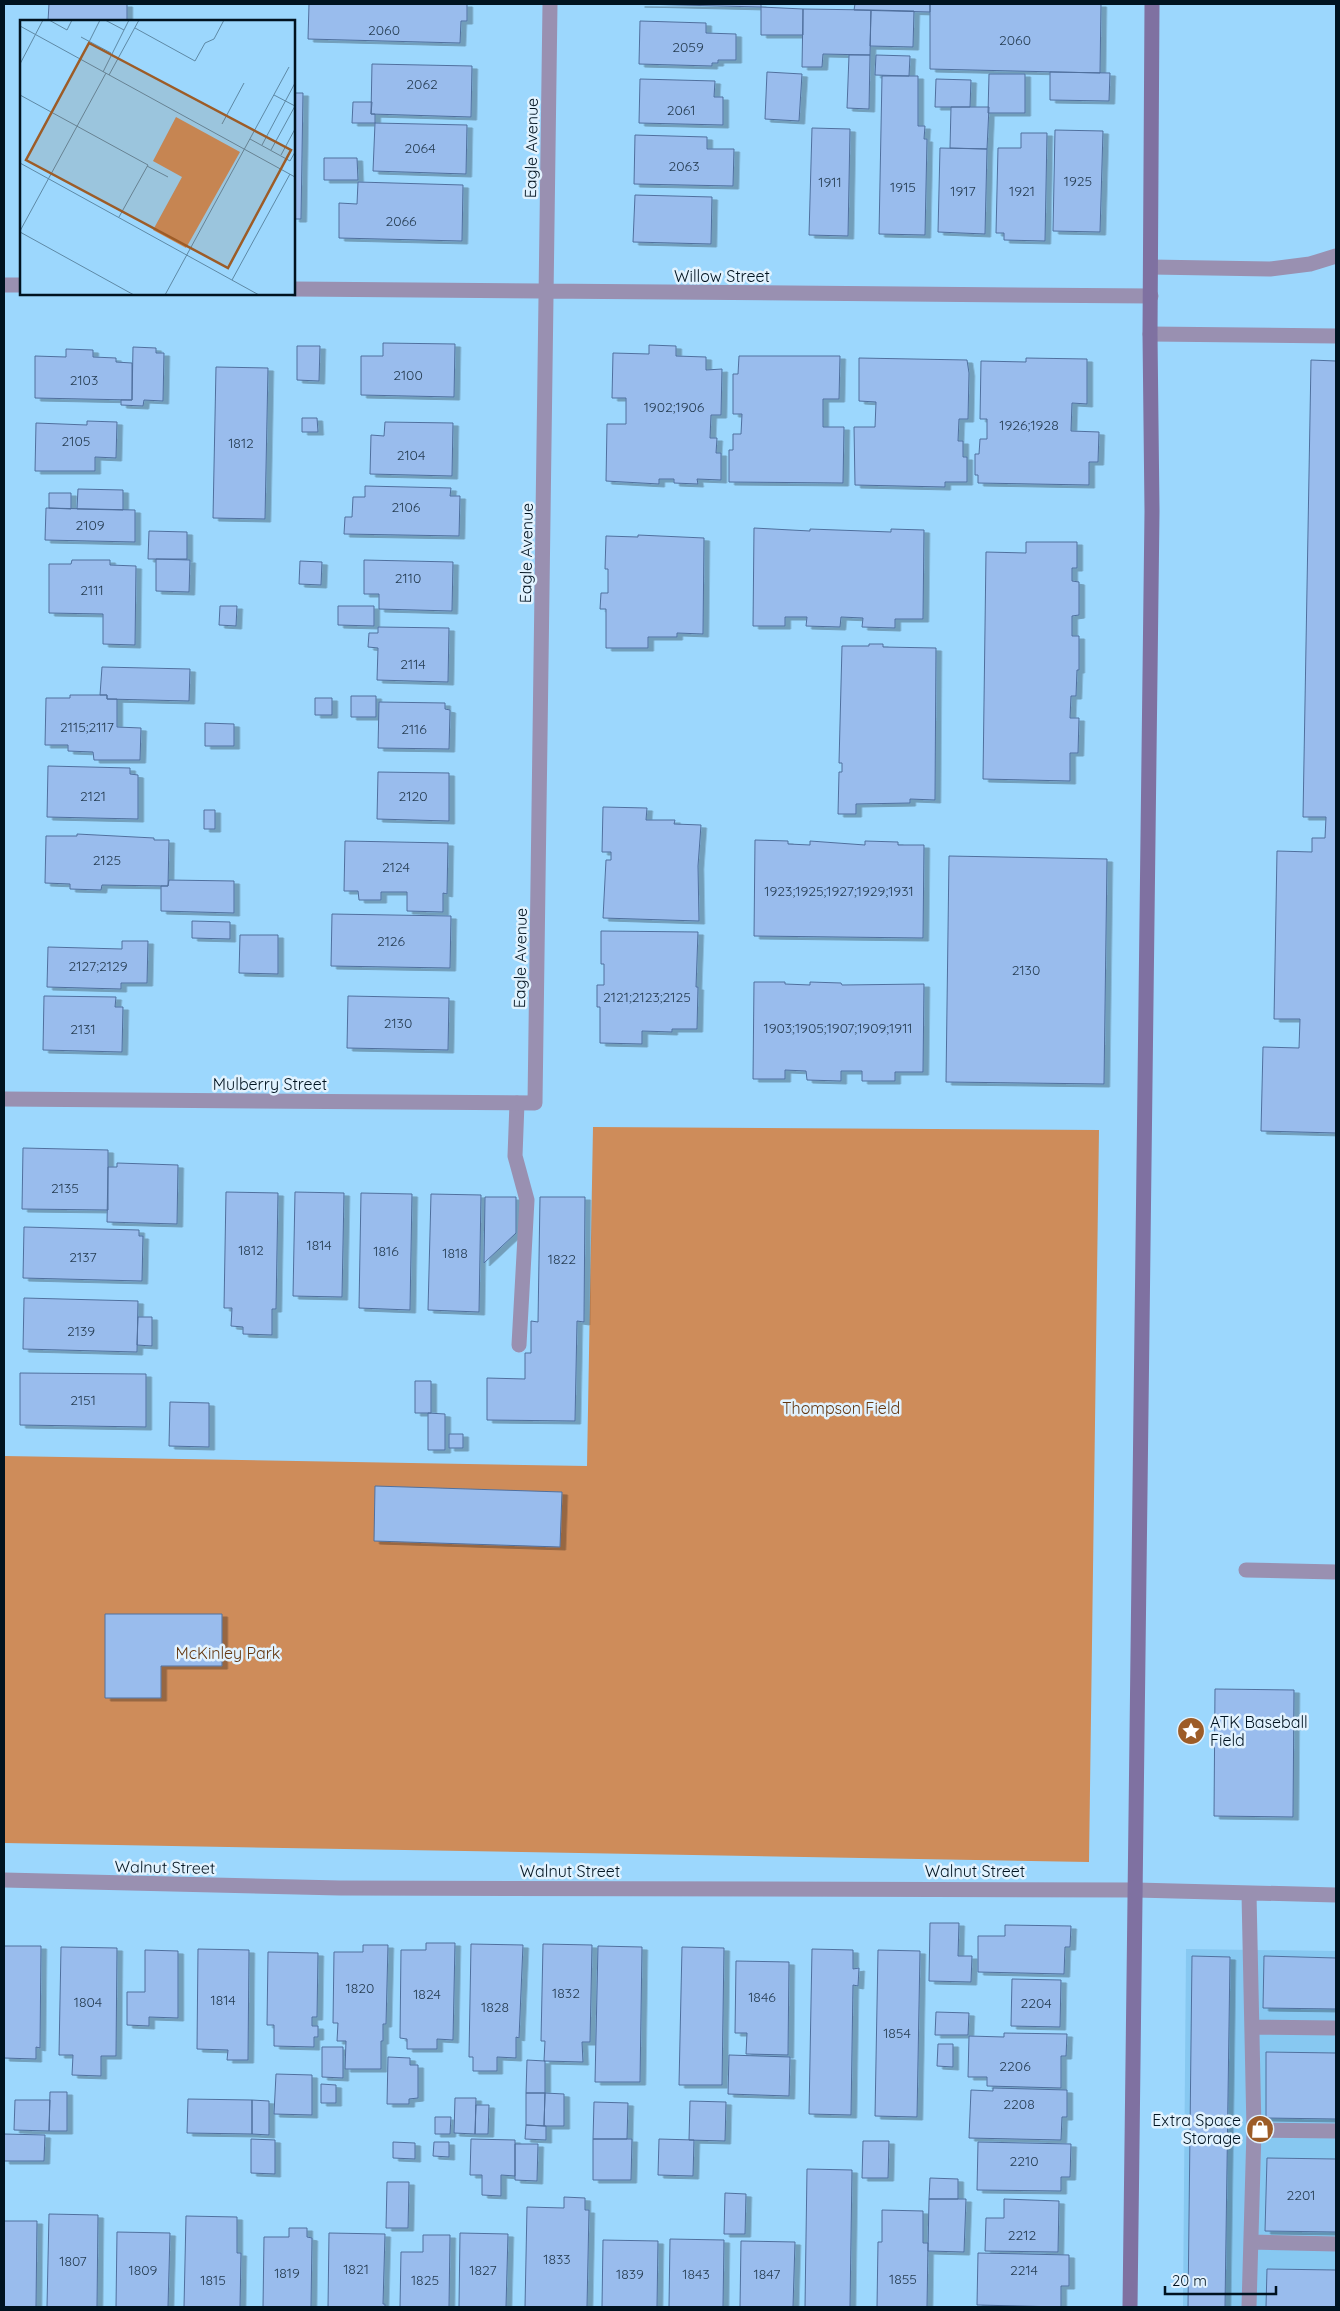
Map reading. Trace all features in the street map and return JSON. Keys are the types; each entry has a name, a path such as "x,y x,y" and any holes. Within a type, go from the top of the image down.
{"street":[{"name":"Eagle Avenue","path":"535,1103 550,4"},
{"path":"1130,2307 1152,531 1150,334 1152,4"},
{"path":"1151,267 1270,269 1310,264 1336,256"},
{"path":"4,285 20,285"},
{"name":"Willow Street","path":"295,289 1151,296"},
{"path":"1150,334 1336,336"},
{"name":"Mulberry Street","path":"4,1099 535,1103"},
{"path":"517,1103 515,1156 527,1200 519,1345"},
{"path":"1246,1570 1336,1572"},
{"name":"Walnut Street","path":"4,1880 340,1888 1136,1890 1336,1895"},
{"path":"1249,1894 1254,2130 1249,2307"},
{"path":"1252,2027 1336,2028"},
{"path":"1254,2130 1336,2131"},
{"path":"1251,2242 1336,2244"}],"shaded area":[{"name":"Extra Space Storage","path":"1186,1949 1336,1951 1336,2307 1183,2307"}],"green space":[{"path":"593,1127 1099,1130 1089,1862 4,1843 4,1456 587,1466"}],"building":[{"path":"49,4 127,4 127,20 48,20"},
{"path":"309,4 467,4 467,21 461,21 460,43 308,39"},
{"path":"639,4 761,4 761,7"},
{"path":"855,4 930,4 930,12 854,10"},
{"path":"930,4 1101,4 1100,73 930,69"},
{"path":"761,7 803,9 803,35 761,35"},
{"path":"803,9 871,10 870,55 823,54 822,67 802,67"},
{"path":"871,10 914,11 913,47 870,46"},
{"path":"640,21 706,23 706,33 736,34 736,60 718,60 718,63 712,63 712,66 639,64"},
{"path":"849,55 870,55 869,109 847,108"},
{"path":"876,55 910,56 909,76 875,75"},
{"path":"372,64 472,66 471,117 371,114"},
{"path":"767,72 802,74 799,121 765,119"},
{"path":"1050,72 1110,73 1109,101 1050,100"},
{"path":"989,74 1025,74 1025,113 988,113"},
{"path":"882,76 918,76 918,126 925,126 924,139 927,139 925,235 879,234"},
{"path":"640,79 715,81 714,97 723,97 723,125 639,123"},
{"path":"936,79 971,80 970,107 935,107"},
{"path":"295,93 303,93 301,219 295,219"},
{"path":"353,102 372,102 371,114 375,114 375,123 352,123"},
{"path":"951,107 989,107 987,149 950,148"},
{"path":"375,123 467,125 466,174 373,171"},
{"path":"812,128 850,129 848,236 809,235"},
{"path":"1055,130 1103,131 1100,232 1053,231"},
{"path":"1021,133 1047,133 1045,241 1004,240 1004,233 996,233 998,148 1021,148"},
{"path":"635,135 707,137 707,149 734,149 733,186 634,184"},
{"path":"940,148 987,149 985,234 938,232"},
{"path":"324,158 357,158 358,180 324,180"},
{"path":"358,182 463,185 462,241 339,238 339,203 357,204"},
{"path":"635,195 712,197 711,244 633,242"},
{"path":"383,343 455,344 454,397 361,395 361,356 383,356"},
{"path":"649,345 676,346 676,356 706,357 706,370 722,369 721,415 711,415 710,438 717,438 716,453 721,453 721,480 697,479 698,484 674,483 674,479 659,479 659,484 606,481 607,424 626,424 626,398 612,398 613,353 649,354"},
{"path":"297,346 320,346 319,381 297,380"},
{"path":"133,347 156,348 156,353 164,353 163,401 144,400 143,406 121,405 121,400 132,400"},
{"path":"66,349 93,350 93,357 116,358 116,362 132,363 132,400 35,398 35,356 66,357"},
{"path":"739,356 840,356 839,399 823,399 823,427 844,427 843,483 729,482 729,450 733,450 733,434 741,434 742,414 733,414 733,374 738,374"},
{"path":"859,358 967,360 969,373 968,419 959,419 958,441 963,441 963,457 967,457 967,482 945,482 945,487 855,485 854,427 875,427 876,402 859,401"},
{"path":"1026,358 1087,359 1087,404 1072,403 1071,431 1099,432 1098,462 1089,462 1089,485 978,483 978,475 975,475 975,454 979,454 980,439 987,439 987,419 980,419 981,361 1026,362"},
{"path":"1311,360 1336,361 1336,1133 1261,1131 1263,1047 1299,1048 1300,1019 1274,1019 1277,851 1312,852 1312,838 1325,838 1326,817 1303,817"},
{"path":"216,367 268,368 265,519 213,518"},
{"path":"302,418 317,418 318,432 302,432"},
{"path":"87,421 117,422 116,458 95,457 95,471 35,471 36,423 87,425"},
{"path":"385,422 453,423 452,476 370,474 371,435 384,436"},
{"path":"365,486 451,488 450,496 460,496 459,536 344,534 345,517 352,517 353,497 365,497"},
{"path":"78,489 123,490 123,510 77,509"},
{"path":"49,493 71,493 71,509 49,508"},
{"path":"46,508 135,510 135,542 45,540"},
{"path":"754,528 891,532 891,529 924,530 923,619 895,619 895,628 862,627 863,618 841,617 840,627 806,626 807,617 785,617 785,626 753,626"},
{"path":"149,531 187,532 187,559 148,559"},
{"path":"638,535 704,538 703,634 677,633 677,637 648,637 648,648 606,648 606,609 600,609 601,593 608,593 608,569 605,569 606,536 638,537"},
{"path":"1026,542 1077,542 1077,568 1072,568 1072,581 1079,582 1079,615 1072,616 1072,636 1079,636 1079,670 1077,670 1076,696 1071,696 1070,718 1079,718 1078,753 1070,753 1070,781 983,779 986,552 1026,553"},
{"path":"156,559 190,560 189,592 156,591"},
{"path":"72,560 110,560 110,565 136,566 135,645 103,644 103,614 49,613 49,564 71,564"},
{"path":"364,560 453,562 452,611 379,609 379,594 364,594"},
{"path":"300,561 322,562 321,585 299,584"},
{"path":"220,606 237,606 236,626 219,625"},
{"path":"338,606 374,606 374,626 338,625"},
{"path":"378,627 449,628 448,682 377,680 378,648 368,647 369,633 378,633"},
{"path":"869,644 883,644 883,647 936,648 935,800 910,799 910,803 856,804 856,814 838,814 839,772 842,772 842,763 839,763 842,646 869,646"},
{"path":"102,667 190,669 189,701 107,699 107,695 100,695"},
{"path":"70,695 107,695 107,699 117,699 117,727 141,728 140,760 94,760 93,752 68,751 68,745 45,745 46,698 70,698"},
{"path":"351,696 376,696 376,717 351,717"},
{"path":"315,698 332,698 332,715 315,715"},
{"path":"379,702 445,703 445,709 450,710 449,749 378,748"},
{"path":"205,723 234,724 234,746 205,746"},
{"path":"48,766 130,768 130,774 138,775 138,819 47,817"},
{"path":"378,772 449,773 449,821 377,819"},
{"path":"603,807 647,808 646,820 675,820 674,824 701,825 698,866 699,921 603,918 606,860 611,860 611,852 602,852"},
{"path":"204,810 215,810 215,829 204,829"},
{"path":"77,834 169,840 168,886 102,885 101,890 70,889 70,884 45,883 46,836 77,836"},
{"path":"755,840 788,841 788,844 810,845 810,841 865,845 865,841 898,842 898,845 924,845 923,938 754,936"},
{"path":"345,841 448,843 447,894 443,893 443,912 407,911 407,892 381,892 381,900 359,900 358,891 344,891"},
{"path":"949,856 1107,859 1104,1084 946,1082"},
{"path":"169,880 234,881 234,913 161,911 161,886 168,886"},
{"path":"332,914 451,916 450,968 331,966"},
{"path":"192,921 230,922 230,939 192,938"},
{"path":"601,931 698,932 697,1029 672,1029 672,1032 642,1031 642,1044 600,1043 600,1007 597,1007 597,985 604,985 604,964 601,964"},
{"path":"240,935 278,935 278,974 239,973"},
{"path":"122,941 148,941 147,983 121,983 121,989 47,987 48,947 122,949"},
{"path":"754,982 785,982 785,984 810,985 810,982 841,983 842,985 924,984 923,1072 895,1072 895,1081 862,1081 862,1071 841,1071 841,1081 807,1080 806,1071 785,1070 785,1079 753,1079"},
{"path":"44,996 116,997 115,1007 123,1007 122,1052 43,1050"},
{"path":"348,996 449,998 448,1050 347,1048"},
{"path":"23,1148 108,1150 108,1210 22,1209"},
{"path":"117,1163 178,1165 177,1224 107,1222 108,1167 117,1167"},
{"path":"226,1192 278,1193 276,1309 272,1309 272,1335 243,1334 243,1327 231,1326 232,1308 224,1308"},
{"path":"295,1192 344,1193 342,1297 293,1296"},
{"path":"361,1193 412,1194 410,1310 359,1308"},
{"path":"431,1194 481,1195 479,1312 428,1310"},
{"path":"485,1197 516,1197 516,1233 484,1263"},
{"path":"540,1197 585,1197 584,1322 577,1321 575,1421 487,1420 487,1378 525,1379 525,1353 531,1353 531,1321 538,1322"},
{"path":"24,1227 139,1230 139,1236 143,1236 142,1281 23,1278"},
{"path":"24,1298 138,1301 137,1352 23,1349"},
{"path":"138,1317 152,1317 152,1346 137,1345"},
{"path":"20,1373 146,1374 146,1427 20,1425"},
{"path":"415,1381 431,1381 431,1413 415,1413"},
{"path":"170,1402 209,1403 209,1447 169,1446"},
{"path":"428,1413 445,1414 445,1450 428,1450"},
{"path":"449,1434 463,1434 463,1448 449,1448"},
{"path":"375,1486 562,1492 560,1547 374,1541"},
{"path":"105,1614 222,1614 222,1666 161,1666 161,1698 105,1698"},
{"path":"1215,1689 1294,1690 1293,1817 1214,1816"},
{"path":"930,1923 959,1923 958,1956 972,1956 971,1982 929,1981"},
{"path":"1005,1925 1071,1926 1070,1947 1065,1947 1064,1974 978,1972 978,1936 1005,1936"},
{"path":"426,1943 455,1943 453,2040 437,2039 437,2049 407,2049 407,2039 400,2038 401,1950 426,1950"},
{"path":"471,1944 523,1945 519,2038 516,2037 516,2058 497,2057 497,2071 473,2071 473,2057 469,2057"},
{"path":"543,1944 592,1945 590,2042 582,2042 583,2062 544,2061 545,2041 541,2041"},
{"path":"363,1945 388,1945 386,2024 383,2024 383,2041 381,2041 381,2069 345,2069 346,2041 337,2041 338,2023 333,2023 334,1952 363,1952"},
{"path":"4,1946 41,1946 40,2048 36,2047 36,2059 4,2058"},
{"path":"598,1946 642,1947 640,2082 595,2082"},
{"path":"61,1947 117,1948 116,2056 101,2056 101,2076 72,2075 73,2055 59,2055"},
{"path":"682,1947 724,1948 722,2085 679,2085"},
{"path":"198,1949 249,1950 248,2060 227,2060 228,2050 197,2049"},
{"path":"812,1949 853,1950 853,1969 859,1968 858,1986 853,1985 851,2115 809,2114"},
{"path":"145,1950 178,1951 178,2018 149,2017 149,2026 127,2025 127,1992 145,1992"},
{"path":"878,1950 920,1951 917,2117 875,2116"},
{"path":"268,1952 318,1953 317,2017 312,2017 312,2026 318,2026 318,2037 314,2037 314,2047 274,2046 274,2025 267,2025"},
{"path":"1192,1956 1230,1957 1225,2307 1188,2307"},
{"path":"1264,1956 1336,1958 1336,2009 1263,2008"},
{"path":"736,1961 789,1962 788,2055 746,2054 747,2033 735,2033"},
{"path":"1012,1979 1061,1980 1060,2027 1011,2026"},
{"path":"936,2012 969,2013 968,2035 935,2035"},
{"path":"1004,2033 1067,2034 1066,2056 1061,2056 1061,2088 987,2086 987,2077 968,2077 969,2036 1004,2037"},
{"path":"938,2044 953,2044 953,2067 937,2066"},
{"path":"322,2047 343,2047 343,2078 322,2077"},
{"path":"1266,2052 1336,2053 1336,2119 1266,2118"},
{"path":"729,2055 790,2057 789,2096 728,2094"},
{"path":"388,2057 410,2058 410,2065 418,2065 418,2098 409,2099 409,2104 387,2104"},
{"path":"527,2060 545,2061 545,2093 526,2093"},
{"path":"276,2074 312,2075 312,2115 274,2114"},
{"path":"321,2084 336,2085 336,2103 321,2103"},
{"path":"993,2088 1067,2090 1067,2117 1062,2117 1061,2140 969,2138 971,2090 993,2091"},
{"path":"50,2092 67,2092 67,2131 49,2131"},
{"path":"526,2093 545,2093 544,2126 526,2125"},
{"path":"545,2093 564,2094 564,2126 544,2126"},
{"path":"455,2098 476,2098 475,2134 454,2133"},
{"path":"188,2099 252,2100 252,2134 187,2133"},
{"path":"15,2100 50,2100 49,2131 14,2130"},
{"path":"252,2100 269,2101 269,2135 252,2134"},
{"path":"690,2101 726,2102 725,2141 689,2140"},
{"path":"594,2102 628,2103 627,2139 593,2139"},
{"path":"476,2105 489,2105 488,2134 475,2134"},
{"path":"435,2117 451,2117 450,2134 435,2134"},
{"path":"526,2125 546,2126 546,2140 525,2139"},
{"path":"4,2134 45,2135 44,2161 4,2161"},
{"path":"251,2139 275,2140 275,2174 251,2173"},
{"path":"471,2139 515,2140 515,2176 501,2175 501,2196 482,2195 482,2175 470,2175"},
{"path":"593,2139 632,2139 631,2180 593,2180"},
{"path":"659,2139 694,2140 693,2176 658,2175"},
{"path":"863,2141 889,2141 888,2178 862,2178"},
{"path":"393,2142 415,2143 415,2159 393,2158"},
{"path":"434,2142 449,2142 449,2157 433,2156"},
{"path":"978,2142 1071,2144 1070,2177 1061,2177 1061,2191 977,2190"},
{"path":"515,2144 538,2144 537,2181 515,2180"},
{"path":"1267,2158 1336,2159 1336,2232 1265,2231"},
{"path":"807,2169 852,2170 850,2307 805,2307"},
{"path":"930,2178 958,2179 958,2199 929,2199"},
{"path":"387,2182 409,2182 408,2228 386,2228"},
{"path":"725,2193 746,2194 745,2234 724,2234"},
{"path":"564,2197 585,2198 585,2210 589,2210 587,2307 525,2307 527,2207 564,2208"},
{"path":"929,2199 966,2199 964,2252 928,2251"},
{"path":"1004,2199 1059,2201 1058,2252 985,2251 986,2218 1004,2218"},
{"path":"882,2210 923,2211 923,2243 928,2243 927,2307 877,2307 878,2242 882,2242"},
{"path":"49,2214 98,2215 97,2307 47,2307"},
{"path":"186,2216 237,2217 237,2253 241,2253 240,2307 184,2307"},
{"path":"4,2221 37,2221 36,2307 4,2307"},
{"path":"289,2228 307,2228 307,2237 312,2238 311,2307 263,2307 264,2237 289,2237"},
{"path":"117,2232 170,2233 168,2307 116,2307"},
{"path":"329,2233 385,2234 383,2304 385,2304 385,2307 328,2307"},
{"path":"460,2233 508,2234 506,2307 459,2307"},
{"path":"423,2235 450,2235 449,2307 400,2307 401,2252 423,2252"},
{"path":"670,2239 724,2240 723,2307 669,2307"},
{"path":"603,2240 658,2241 657,2307 602,2307"},
{"path":"741,2241 795,2242 793,2307 740,2307"},
{"path":"978,2253 1069,2255 1069,2286 1061,2286 1061,2307 977,2305"},
{"path":"1267,2269 1336,2270 1336,2307 1266,2307"}],"place":[{"name":"ATK Baseball Field","path":"1191,1731"},
{"name":"Extra Space Storage","path":"1260,2129"}],"park label":[{"name":"Thompson Field","path":"841,1408"},
{"name":"McKinley Park","path":"228,1653"}]}
